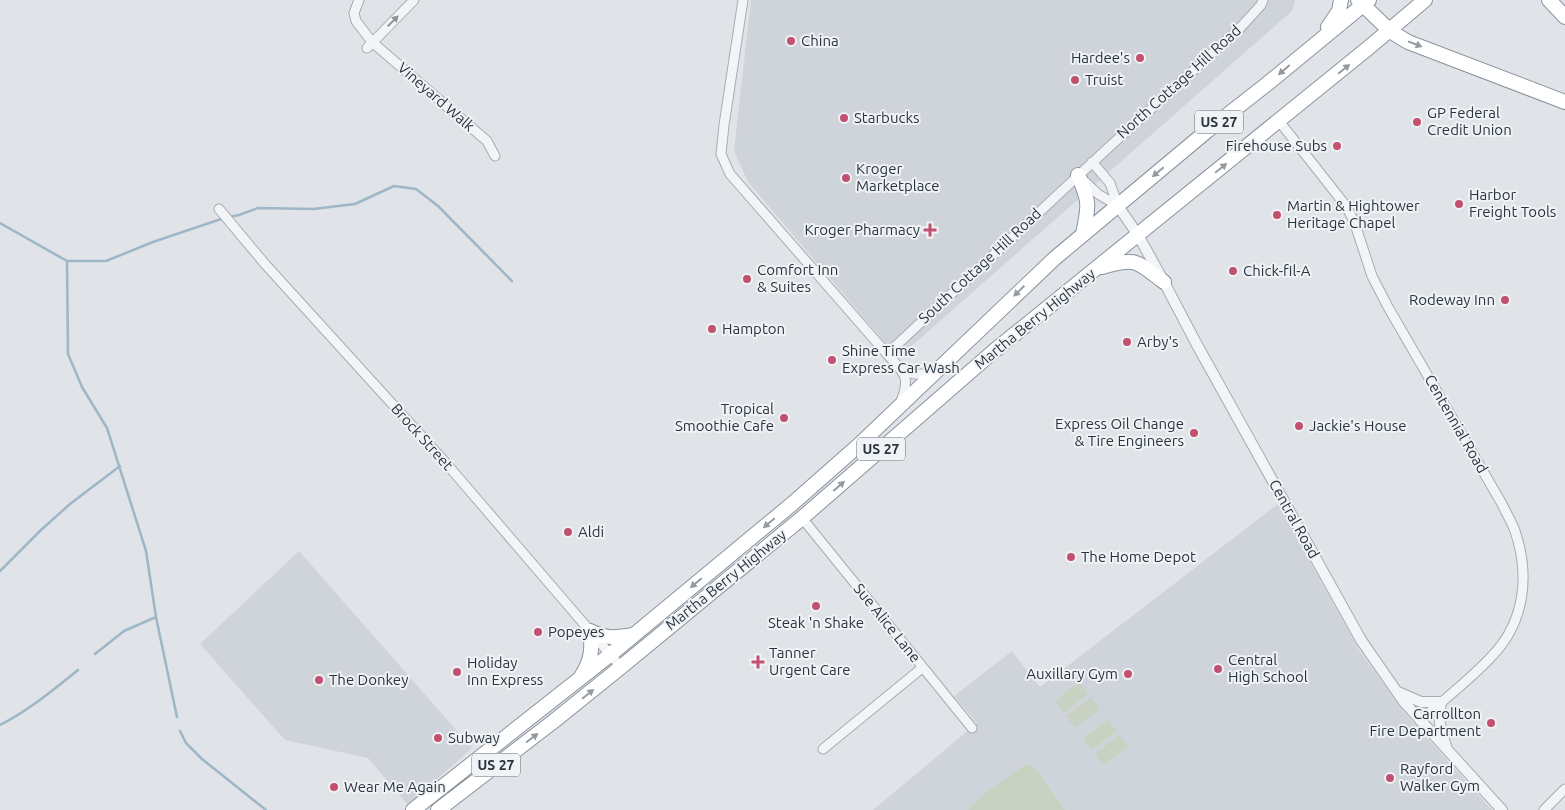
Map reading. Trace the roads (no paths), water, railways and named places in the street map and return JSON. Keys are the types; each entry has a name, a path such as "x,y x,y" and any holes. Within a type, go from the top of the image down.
{"highway":[{"path":"1321,38 1339,11 1341,0"},
{"name":"Martha Berry Highway","path":"438,810 554,721 802,518 994,351 1390,31 1425,0"},
{"path":"1549,0 1565,17"},
{"path":"1363,2 1390,31 1408,42 1546,93 1565,102"},
{"name":"Martha Berry Highway","path":"413,810 635,635 792,504 860,444 1034,277 1363,2"},
{"path":"1078,175 1087,195 1088,210 1084,234"},
{"path":"1096,269 1130,261 1138,263 1164,282"},
{"path":"792,504 802,518"},
{"path":"590,631 604,638 612,639 635,635"},
{"path":"579,680 591,656 590,631"}],"street":[{"name":"Vineyard Walk","path":"359,0 354,13 356,22 370,45 487,141 494,156"},
{"path":"370,45 414,0"},
{"path":"742,0 724,124 722,154 730,174 900,368 907,381 899,406"},
{"name":"North Cottage Hill Road","path":"1092,162 1240,28 1261,5 1263,0"},
{"name":"Centennial Road","path":"1279,121 1346,206 1354,221 1372,276 1502,504 1514,530 1520,550 1524,575 1522,600 1511,630 1492,656 1420,721"},
{"name":"South Cottage Hill Road","path":"887,354 1092,162"},
{"name":"Central Road","path":"1092,162 1110,183 1118,206 1138,234 1196,343 1357,632 1397,692 1420,721 1502,810"},
{"name":"Central Road","path":"1078,175 1098,194 1118,206"},
{"name":"Brock Street","path":"219,209 265,264 445,462 621,666"},
{"path":"900,368 913,375 921,376 935,372"},
{"name":"Sue Alice Lane","path":"802,518 972,728"},
{"path":"823,749 922,668"},
{"path":"1397,692 1421,702 1441,702 1438,712 1439,725 1448,751"},
{"path":"1544,810 1565,789"}],"waterway":[{"path":"229,217 258,208 313,209 355,204 394,186 416,189 438,206 512,281"},
{"path":"0,223 67,261 106,261 153,242 224,218"},
{"path":"67,261 68,354 82,387 107,428 146,551 156,617 177,717"},
{"path":"0,571 70,504 120,466"},
{"path":"95,654 124,631 156,617"},
{"path":"0,725 31,706 78,670"},
{"path":"180,731 186,743 202,759 266,810"}],"place":[{"name":"China","path":"791,41"},
{"name":"Hardee's","path":"1140,58"},
{"name":"Truist","path":"1075,80"},
{"name":"Starbucks","path":"844,118"},
{"name":"GP Federal Credit Union","path":"1417,122"},
{"name":"Firehouse Subs","path":"1337,146"},
{"name":"Kroger Marketplace","path":"846,178"},
{"name":"Harbor Freight Tools","path":"1459,204"},
{"name":"Martin & Hightower Heritage Chapel","path":"1277,215"},
{"name":"Kroger Pharmacy","path":"930,230"},
{"name":"Chick-fil-A","path":"1233,271"},
{"name":"Comfort Inn & Suites","path":"747,279"},
{"name":"Rodeway Inn","path":"1505,300"},
{"name":"Hampton","path":"712,329"},
{"name":"Arby's","path":"1127,342"},
{"name":"Shine Time Express Car Wash","path":"832,360"},
{"name":"Tropical Smoothie Cafe","path":"784,418"},
{"name":"Jackie's House","path":"1299,426"},
{"name":"Express Oil Change & Tire Engineers","path":"1194,433"},
{"name":"Aldi","path":"568,532"},
{"name":"The Home Depot","path":"1071,557"},
{"name":"Steak 'n Shake","path":"816,606"},
{"name":"Popeyes","path":"538,632"},
{"name":"Tanner Urgent Care","path":"758,662"},
{"name":"Central High School","path":"1218,669"},
{"name":"Holiday Inn Express","path":"457,672"},
{"name":"Auxillary Gym","path":"1128,674"},
{"name":"The Donkey","path":"319,680"},
{"name":"Carrollton Fire Department","path":"1491,723"},
{"name":"Subway","path":"438,738"},
{"name":"Rayford Walker Gym","path":"1390,778"},
{"name":"Wear Me Again","path":"334,787"}]}
